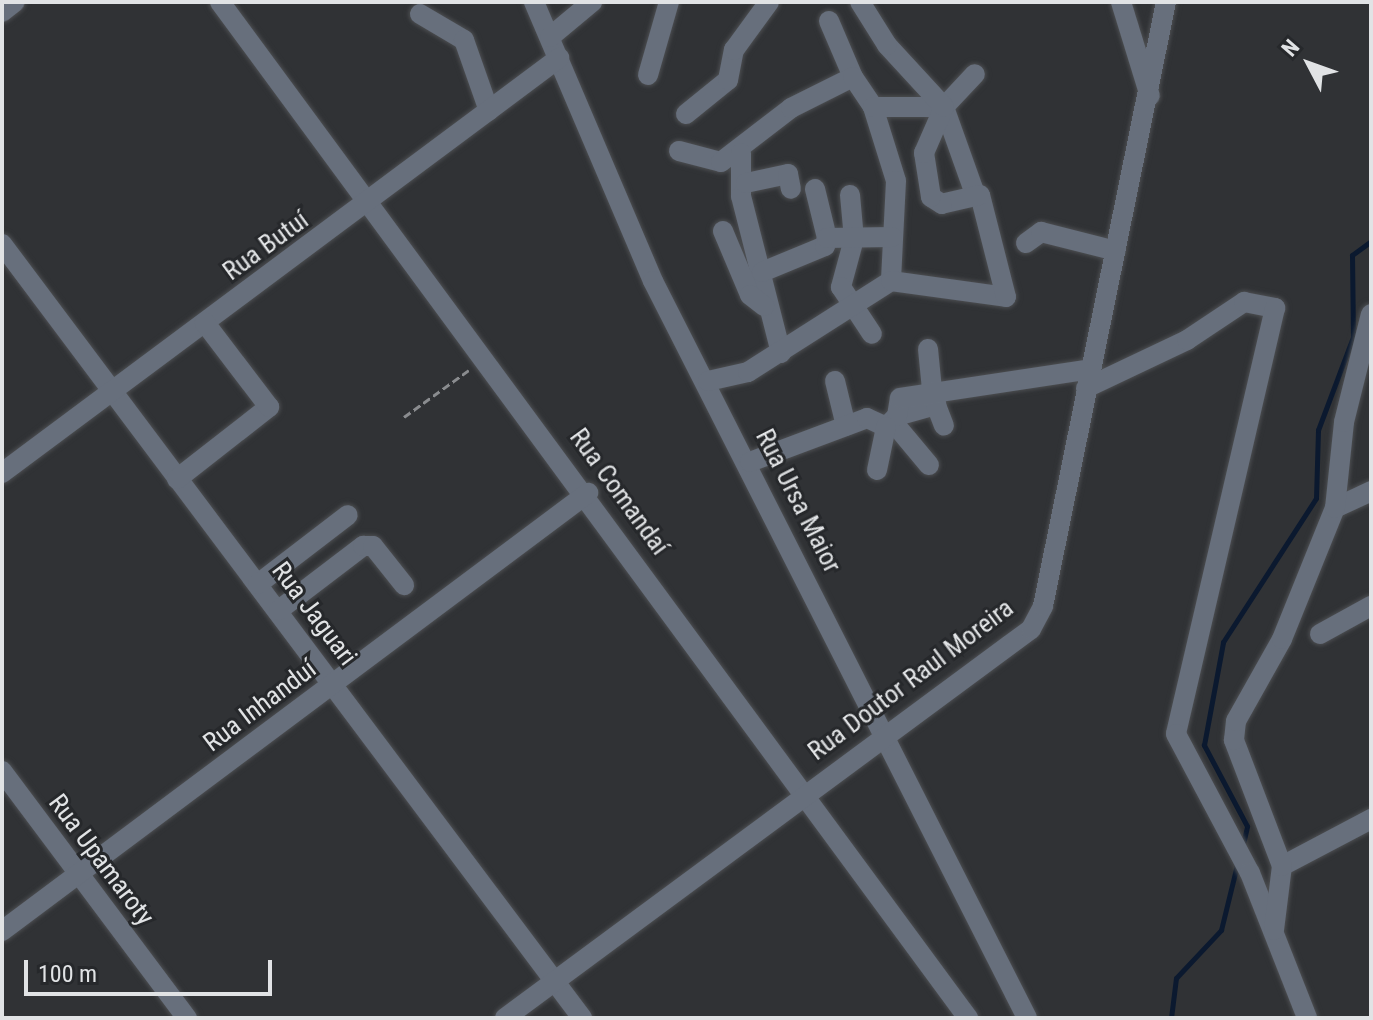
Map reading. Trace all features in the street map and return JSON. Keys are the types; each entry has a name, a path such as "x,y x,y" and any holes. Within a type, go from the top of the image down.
{"street":[{"path":"2,12 15,2"},
{"name":"Rua Comandaí","path":"220,2 588,493 968,1018"},
{"name":"Rua Ursa Maior","path":"534,2 653,281 750,462 1027,1018"},
{"path":"550,37 592,2"},
{"path":"648,75 669,2"},
{"path":"686,114 728,80 734,50 769,2"},
{"path":"708,381 748,372 891,281 1006,297 1002,261 944,107 875,28 860,2"},
{"path":"1121,2 1151,100"},
{"name":"Rua Doutor Raul Moreira","path":"505,1018 805,793 1031,629 1043,606 1116,251 1151,100 1166,2"},
{"path":"420,14 464,40 489,111"},
{"path":"829,21 853,77 873,107 896,181 891,281"},
{"name":"Rua Butuí","path":"2,473 370,202 559,58"},
{"path":"975,74 944,107 924,153 931,197 942,204 975,194"},
{"path":"679,151 721,162 741,153 791,108 853,77"},
{"path":"873,107 944,107"},
{"path":"741,153 746,183 741,196 762,272 764,306 781,353"},
{"path":"746,183 788,174 791,189"},
{"path":"762,272 825,246 827,238 815,189"},
{"path":"850,195 854,239 841,287 872,334"},
{"path":"723,231 750,295 764,306"},
{"path":"1026,243 1041,232 1116,251"},
{"path":"827,238 892,237"},
{"name":"Rua Jaguari","path":"2,244 334,683 582,1018"},
{"path":"877,470 900,398 932,390 1089,378 1187,340 1244,302 1268,303 1276,316 1176,726 1181,751 1250,873 1307,1018"},
{"path":"1274,930 1282,866 1234,740 1236,721 1282,639 1335,508 1344,422 1367,350 1371,314"},
{"path":"177,479 269,407 205,323"},
{"path":"928,349 932,390"},
{"path":"835,381 846,426"},
{"path":"750,462 867,418 892,422 936,405 944,426"},
{"path":"892,422 929,465"},
{"path":"1335,508 1371,491"},
{"name":"Rua Inhanduí","path":"2,931 588,493"},
{"path":"258,584 348,515"},
{"path":"279,610 363,546 373,546 404,585"},
{"path":"1320,634 1371,606"},
{"name":"Rua Upamaroty","path":"2,771 187,1018"},
{"path":"1282,866 1371,819"}],"path":[{"path":"404,417 487,358"}],"waterway":[{"path":"1243,844 1247,826 1204,745 1223,642 1316,498 1318,430 1353,337 1352,255 1371,241"},
{"path":"1171,1018 1176,978 1221,930 1237,865"}]}
